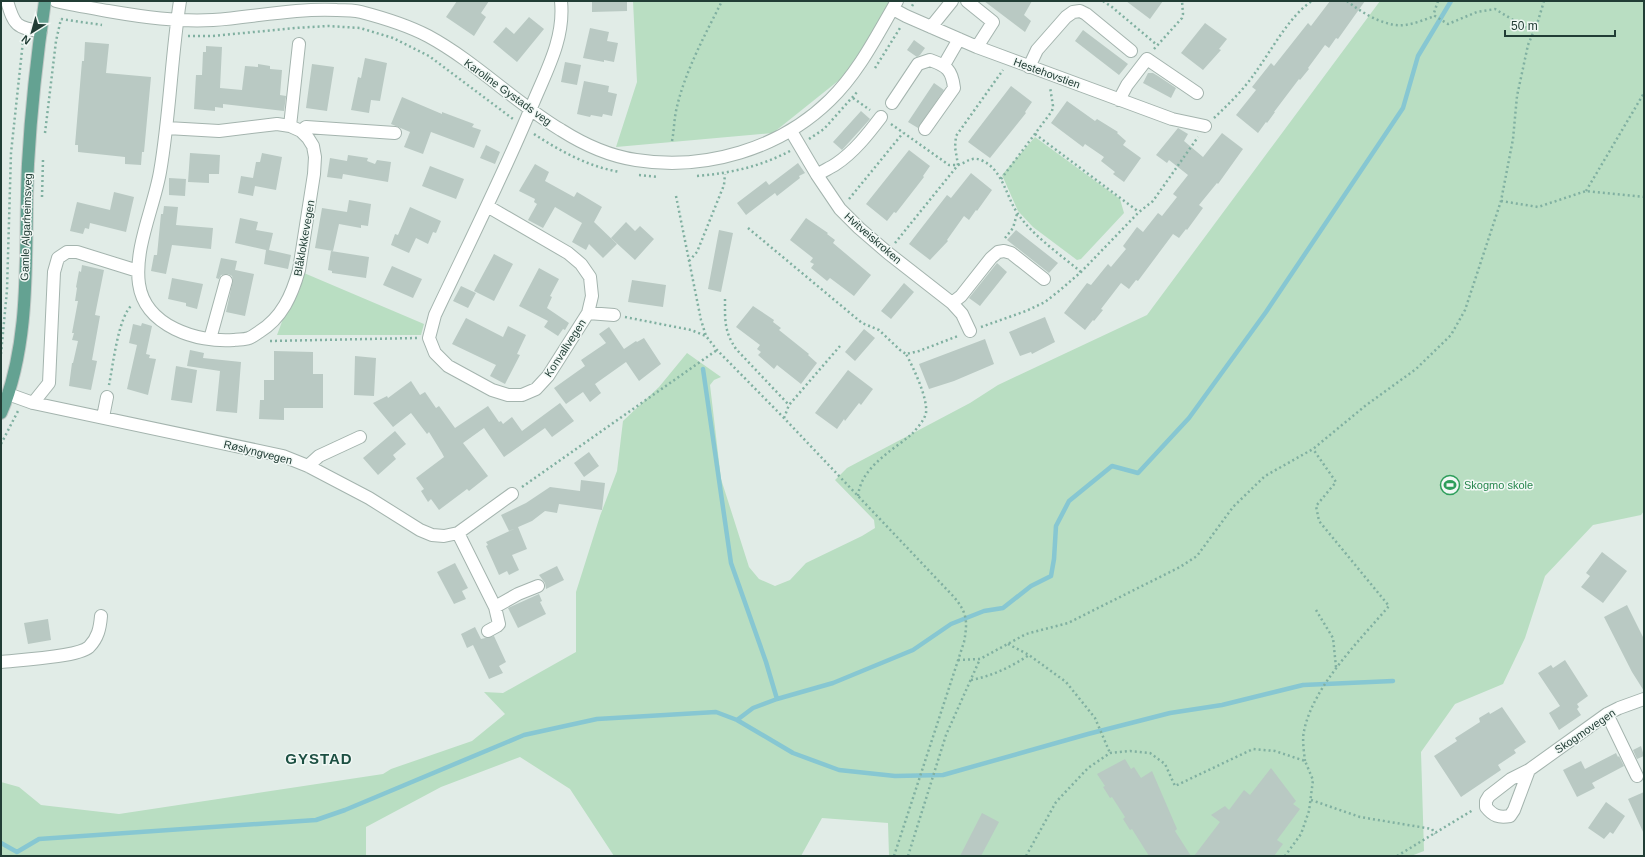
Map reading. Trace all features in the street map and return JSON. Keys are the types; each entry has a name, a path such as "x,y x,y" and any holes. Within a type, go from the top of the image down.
{"main road":[{"name":"Gamle Algarheimsveg","path":"1,413 8,394 17,360 23,308 28,164 40,35 45,1"}],"street":[{"path":"7,1 16,25 40,35"},
{"path":"180,1 167,128 160,173 141,246 138,271 142,297 153,313 176,330 188,336 227,340 249,338"},
{"path":"429,338 435,315 524,127 530,109 552,59 560,37 562,20 561,1"},
{"path":"931,28 952,1"},
{"path":"967,1 993,22 977,47"},
{"name":"Karoline Gystads veg","path":"60,2 130,15 177,20 212,20 320,9 356,11 400,24 427,36 456,53 559,130 582,142 608,154 635,160 655,162 676,162 719,158 759,147 791,131 831,100 865,56 895,5"},
{"name":"Hestehovstien","path":"895,5 931,28 977,47 1172,119 1205,126"},
{"path":"1029,67 1037,50 1066,17 1073,12 1080,11 1086,14 1131,51"},
{"path":"944,65 959,39"},
{"path":"296,128 299,44"},
{"path":"1119,100 1127,85 1147,59 1197,93"},
{"path":"892,103 918,64 930,60 944,65 953,76 954,88 925,129"},
{"path":"817,175 836,164 848,154 866,136 881,117"},
{"path":"167,128 219,131 277,124 296,128 306,127 395,133"},
{"name":"Blåklokkevegen","path":"249,338 274,320 283,309 295,285 299,270 314,174 315,157 313,146 308,138 296,128"},
{"name":"Hvitveiskroken","path":"791,131 817,175 840,209 888,253 952,303 962,314 970,331"},
{"name":"Konvallvegen","path":"429,338 435,353 448,366 492,390 508,395 522,395 536,389 548,376 588,313 592,296 590,277 581,264 568,253 487,206"},
{"path":"952,303 961,296 990,258 998,252 1004,251 1011,253 1044,279"},
{"path":"28,401 49,383 54,272 58,258 67,252 77,252 138,271"},
{"path":"210,339 226,281"},
{"path":"588,313 614,315"},
{"name":"Røslyngvegen","path":"8,394 28,401 283,456 308,466 368,498 420,530 432,535 444,536 458,533 512,494"},
{"path":"103,417 106,397"},
{"path":"308,466 319,456 360,437"},
{"path":"458,533 494,607 499,624 488,631"},
{"path":"494,607 518,594 538,586"},
{"path":"1,662 57,656 88,648 96,639 99,632 101,616"},
{"name":"Skogmovegen","path":"1486,807 1486,801 1493,791 1511,779 1529,770 1607,714 1644,699"},
{"path":"1607,714 1637,776"},
{"path":"1486,807 1491,814 1500,817 1510,816 1514,810 1529,770"}],"path":[{"path":"672,141 676,111 682,91 700,47 722,1"},
{"path":"1103,1 1157,44"},
{"path":"1147,59 1157,44 1182,18 1182,1"},
{"path":"906,354 919,351 1026,311 1045,302 1081,272 1139,212 1153,201 1205,126 1230,104 1254,75 1299,11 1312,1"},
{"path":"1348,1 1360,11 1375,19 1396,25 1414,23 1435,16"},
{"path":"1435,16 1434,13 1438,1"},
{"path":"958,660 980,659 1026,634 1068,623 1180,567 1197,556 1233,507 1265,476 1313,448 1365,406 1416,369 1451,335 1465,310 1501,201 1513,139 1517,96 1528,45 1544,1"},
{"path":"44,136 60,2"},
{"path":"1435,16 1448,24 1477,12 1495,9 1533,32"},
{"path":"1,354 7,290 11,153 25,29"},
{"path":"958,165 955,147 956,136 1002,74 1008,59"},
{"path":"1001,179 1052,111 1053,106 1047,73"},
{"path":"1586,191 1644,93"},
{"path":"853,98 949,165 958,165"},
{"path":"840,209 903,133"},
{"path":"1035,134 1139,212"},
{"path":"42,198 43,159"},
{"path":"902,234 958,165 969,159 980,159 1001,179 1017,214 1030,228 1081,272"},
{"path":"689,262 696,252 724,185 725,174"},
{"path":"1501,201 1538,207 1586,191 1644,197"},
{"path":"676,196 701,320 706,336 717,350 784,418 961,606 966,615 967,629 958,660 894,856"},
{"path":"1004,251 1003,239 1013,228 1017,214"},
{"path":"748,228 862,323 879,330 906,354 914,369 922,392 926,413 918,428 912,434 868,470 861,483 858,497"},
{"path":"106,397 122,323 129,308 142,297"},
{"path":"725,299 724,324 730,340 736,349 789,405"},
{"path":"614,315 691,330 706,336"},
{"path":"249,338 273,342 429,338"},
{"path":"784,418 789,405 840,346"},
{"path":"512,494 717,350"},
{"path":"1285,856 1300,834 1309,811 1311,800 1312,780 1305,761 1304,732 1309,713 1336,668 1389,606 1319,521 1316,506 1336,482 1313,448"},
{"path":"1316,610 1326,623 1333,638 1336,668"},
{"path":"1008,644 1029,655 1066,682 1095,718 1110,753"},
{"path":"971,680 985,677 1017,664 1029,655"},
{"path":"908,856 946,735 980,659"},
{"path":"1026,856 1056,802 1088,768 1110,753 1130,751 1150,753 1165,764 1175,786 1253,749 1275,751 1305,761"},
{"path":"1311,800 1360,817 1432,830 1435,834"},
{"path":"1397,856 1475,810 1486,807"}],"green space":[{"path":"633,1 901,1 863,61 773,133 616,147 637,82"},
{"path":"1380,1 1644,1 1644,511 1641,515 1593,525 1545,576 1525,638 1503,684 1455,704 1421,752 1424,851 1411,856 889,856 888,823 822,818 801,856 614,856 570,789 520,757 441,787 366,827 366,856 1,856 1,782 19,787 41,805 119,814 383,774 391,769 472,741 505,714 484,692 503,693 576,652 576,592 600,516 617,471 623,421 659,387 687,353 721,377 714,380 710,385 721,479 749,567 759,579 775,586 790,580 806,563 862,536 875,528 874,520 835,480 847,468 970,403 998,385 1147,315"},
{"path":"1035,137 1120,199 1124,213 1081,259 1077,260 1033,227 1018,211 1002,175"},
{"path":"304,273 424,324 421,335 277,335 283,319 299,292"}],"building":[{"path":"457,1 489,1 481,13 486,17 474,36 446,17"},
{"path":"592,1 627,1 627,11 592,12"},
{"path":"984,1 1032,1 1024,15 1031,21 1025,32"},
{"path":"1126,1 1163,1 1150,19"},
{"path":"1330,1 1365,1 1338,39 1336,38 1329,48 1325,45 1308,68 1309,69 1300,80 1299,79 1258,133 1236,115 1256,90 1252,87 1271,63 1274,66 1308,23 1311,26"},
{"path":"529,17 544,29 517,62 493,42 506,27 514,34"},
{"path":"1205,23 1227,39 1219,49 1221,50 1203,70 1181,53"},
{"path":"590,28 609,32 607,41 618,43 614,62 604,60 604,62 583,58"},
{"path":"1083,30 1128,64 1119,75 1075,41"},
{"path":"914,40 925,48 917,57 907,50"},
{"path":"85,42 109,44 106,73 151,77 144,152 142,152 141,165 125,164 125,157 78,152 78,145 75,145"},
{"path":"206,46 222,47 220,88 242,90 245,66 258,67 258,64 270,66 270,69 282,70 280,95 286,96 284,111 223,104 223,108 215,107 215,111 194,109 196,75 202,75 203,52 206,52"},
{"path":"365,58 387,63 380,101 371,100 369,113 351,110 358,77 361,78"},
{"path":"565,62 581,65 577,85 561,82"},
{"path":"312,64 334,67 327,111 306,108"},
{"path":"1148,73 1153,73 1176,88 1171,98 1143,83"},
{"path":"584,81 609,86 608,92 617,94 612,116 603,114 602,117 591,115 590,117 577,114"},
{"path":"934,83 944,90 918,128 908,122"},
{"path":"1011,86 1032,102 1025,112 1026,113 990,158 968,142"},
{"path":"402,97 442,114 442,112 474,124 472,127 481,130 474,148 431,132 423,154 404,147 410,132 391,124"},
{"path":"1067,101 1095,121 1097,119 1118,132 1117,133 1126,141 1123,145 1141,158 1124,182 1113,174 1115,172 1101,161 1104,157 1085,144 1083,147 1051,123"},
{"path":"861,111 870,119 842,150 833,142"},
{"path":"1178,128 1188,134 1184,141 1203,157 1222,133 1243,149 1218,184 1217,183 1199,205 1203,208 1187,230 1186,229 1179,238 1173,234 1138,281 1136,280 1129,289 1121,283 1101,309 1103,310 1085,330 1064,313 1087,283 1091,285 1108,264 1111,267 1126,249 1123,246 1137,227 1143,232 1158,213 1162,216 1177,197 1173,194 1188,175 1169,160 1167,163 1156,155"},
{"path":"486,145 500,152 495,164 480,158"},
{"path":"909,150 930,166 923,176 924,177 896,213 894,212 887,221 866,204"},
{"path":"190,153 220,155 219,174 209,174 209,183 188,182"},
{"path":"262,153 282,157 276,190 255,186 253,196 238,193 241,176 253,178 256,162 260,162"},
{"path":"348,155 368,158 367,161 375,164 377,160 391,162 388,182 343,174 342,179 327,177 330,158 347,161"},
{"path":"798,163 805,173 799,176 800,178 777,196 775,193 746,215 737,203 766,181 769,185"},
{"path":"535,164 549,172 545,181 574,197 577,192 602,207 594,222 617,244 603,258 589,244 586,250 572,242 582,223 555,207 543,228 528,220 537,204 534,202 535,199 519,191"},
{"path":"430,166 464,179 456,199 422,186"},
{"path":"971,173 992,190 969,220 964,216 947,240 948,241 930,260 909,244 947,195 951,198"},
{"path":"169,178 186,179 185,196 169,195"},
{"path":"114,192 134,197 126,232 90,223 89,229 85,228 83,234 70,231 77,202 110,210"},
{"path":"349,200 371,204 368,226 361,225 361,228 339,224 333,251 315,248 322,208 347,212"},
{"path":"164,206 178,207 176,225 213,228 211,249 172,245 166,274 151,271 154,255 157,255 161,214 163,214"},
{"path":"410,207 441,221 436,233 433,232 428,244 416,238 409,253 391,245 395,234 398,235"},
{"path":"240,218 258,222 256,230 273,233 269,250 291,255 288,269 264,264 266,250 235,243"},
{"path":"806,218 828,233 827,234 835,240 833,243 871,275 854,296 830,278 827,281 811,268 814,264 810,262 813,258 790,240"},
{"path":"626,222 635,231 640,226 654,239 635,260 611,238"},
{"path":"719,230 733,233 721,292 708,289"},
{"path":"1016,230 1058,263 1049,273 1007,240"},
{"path":"331,251 369,257 366,278 332,273 332,271 328,270"},
{"path":"494,254 513,264 494,301 474,291"},
{"path":"221,258 237,261 235,270 254,274 245,316 226,312 233,280 232,276 228,274 221,275 219,279 216,278"},
{"path":"997,263 1007,272 980,306 969,298"},
{"path":"82,265 104,270 95,315 100,316 92,360 97,361 91,390 69,386 72,363 78,341 72,340 74,333 72,333 78,301 75,301 76,287 79,271 81,272"},
{"path":"392,266 422,279 413,298 383,285"},
{"path":"539,268 559,279 550,296 552,297 547,308 569,323 565,330 563,329 558,336 544,327 548,321 519,306"},
{"path":"172,278 203,284 197,309 186,306 186,303 168,299"},
{"path":"632,280 666,285 663,307 628,302"},
{"path":"904,283 914,292 891,319 881,311"},
{"path":"461,286 476,293 468,308 453,301"},
{"path":"753,306 774,320 773,322 781,328 779,330 809,354 808,355 817,363 801,384 777,365 774,369 758,355 761,352 757,349 760,345 736,327"},
{"path":"1045,317 1055,342 1032,354 1031,352 1020,356 1009,332"},
{"path":"466,318 503,337 508,326 526,335 517,354 520,355 505,384 490,376 496,365 452,344"},
{"path":"142,323 152,326 146,354 150,355 149,358 156,359 148,395 127,389 137,345 129,343 133,324 141,326"},
{"path":"609,327 624,349 636,341 637,342 644,338 661,364 639,381 626,362 595,384 601,393 590,402 583,392 566,404 554,388 585,366 581,360 606,343 599,334"},
{"path":"864,329 875,338 855,361 845,352"},
{"path":"985,339 994,364 954,381 929,389 919,364"},
{"path":"190,350 204,353 203,358 241,362 237,413 216,411 220,371 187,366"},
{"path":"274,351 313,352 313,374 323,374 323,408 284,408 284,420 259,419 260,400 264,400 264,380 274,380"},
{"path":"355,356 376,358 374,396 354,395"},
{"path":"176,366 197,370 192,403 171,400"},
{"path":"848,370 873,389 861,405 859,403 837,429 815,413"},
{"path":"411,381 420,395 425,392 436,408 439,406 455,428 488,406 499,422 501,421 503,424 512,417 522,431 560,403 574,421 552,437 545,428 504,457 484,428 463,443 488,476 469,491 467,489 439,510 431,499 428,502 421,491 424,489 416,478 444,457 442,453 429,432 427,434 411,413 393,427 373,403 387,396 388,398"},
{"path":"395,431 406,444 393,455 396,459 378,475 363,458"},
{"path":"589,452 599,466 584,477 574,463"},
{"path":"581,480 605,483 602,510 559,504 557,513 545,511 532,521 509,531 501,515 526,503 550,487 580,491"},
{"path":"518,527 527,549 512,555 519,570 509,575 507,571 499,575 486,546 488,545 486,542"},
{"path":"1602,552 1627,571 1603,603 1581,587 1590,576 1586,573"},
{"path":"455,563 468,588 462,591 466,599 454,604 437,572"},
{"path":"557,566 564,580 546,589 545,583 539,575"},
{"path":"539,594 542,601 540,602 546,614 518,628 508,608"},
{"path":"1627,605 1644,639 1644,691 1632,672 1604,617"},
{"path":"48,619 51,640 28,644 24,623"},
{"path":"475,627 481,639 494,636 506,662 499,666 503,673 489,679 473,645 467,648 461,634"},
{"path":"1565,660 1588,696 1577,704 1579,707 1577,709 1581,715 1559,730 1549,713 1560,706 1538,673 1551,665 1553,668"},
{"path":"1502,707 1526,742 1514,750 1516,753 1498,765 1501,770 1461,797 1434,756 1457,741 1455,738 1480,722 1479,718"},
{"path":"1641,746 1644,756 1637,759 1633,750"},
{"path":"1616,753 1624,766 1592,783 1595,788 1577,797 1563,770 1581,761 1585,769"},
{"path":"1125,759 1131,769 1134,767 1141,778 1152,771 1177,829 1175,831 1191,856 1149,856 1132,829 1130,830 1123,819 1125,817 1112,797 1110,798 1103,787 1105,786 1097,774"},
{"path":"1271,768 1296,801 1293,804 1300,809 1277,840 1283,844 1274,856 1194,856 1220,822 1211,815 1225,806 1229,810 1244,790 1250,795"},
{"path":"1644,792 1644,834 1628,799"},
{"path":"1606,802 1625,816 1613,834 1610,832 1604,839 1588,828"},
{"path":"982,813 999,822 981,856 960,856"}],"waterway":[{"path":"737,720 753,708 777,699 833,683 913,650 951,624 984,611 1003,608 1031,586 1051,576 1054,559 1056,526 1069,501 1112,466 1138,473 1189,418 1266,312 1403,108 1418,56 1451,1"},
{"path":"703,369 731,563 766,662 777,699"},
{"path":"17,852 39,839 316,820 345,810 524,735 597,719 716,712 737,720 793,753 839,770 895,776 943,775 1088,734 1170,713 1222,705 1303,685 1393,681"},
{"path":"1,843 17,852"}],"place":[{"name":"Skogmo skole","path":"1450,485"}],"district":[{"name":"GYSTAD","path":"319,758"}]}
